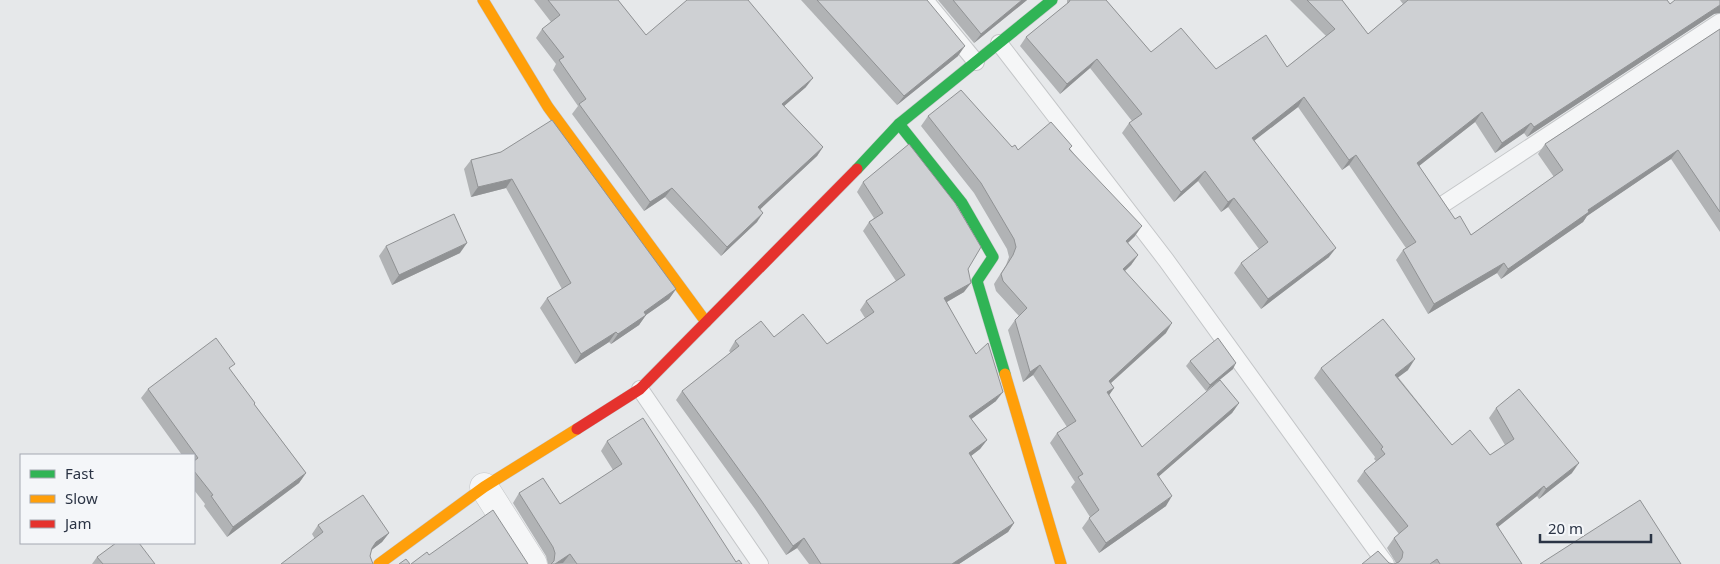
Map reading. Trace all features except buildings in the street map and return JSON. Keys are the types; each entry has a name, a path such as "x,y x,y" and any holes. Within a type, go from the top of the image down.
{"street":[{"path":"483,0 548,107 706,322"},
{"path":"379,564 484,487 640,389 899,124 1052,0"},
{"path":"899,124 962,203 993,257 976,281 1061,564"},
{"path":"484,487 533,564"}],"lane":[{"path":"925,0 976,62"},
{"path":"1445,203 1720,22"},
{"path":"999,43 1166,260 1386,564"},
{"path":"640,389 760,564"}],"traffic: fast":[{"path":"857,169 899,124 1052,0"},
{"path":"899,124 962,203 993,257 977,281 1005,374"}],"traffic: slow":[{"path":"483,0 548,107 706,322"},
{"path":"1005,374 1061,564"},
{"path":"379,564 484,487 577,429"}],"traffic: jam":[{"path":"577,429 640,389 857,169"}]}
